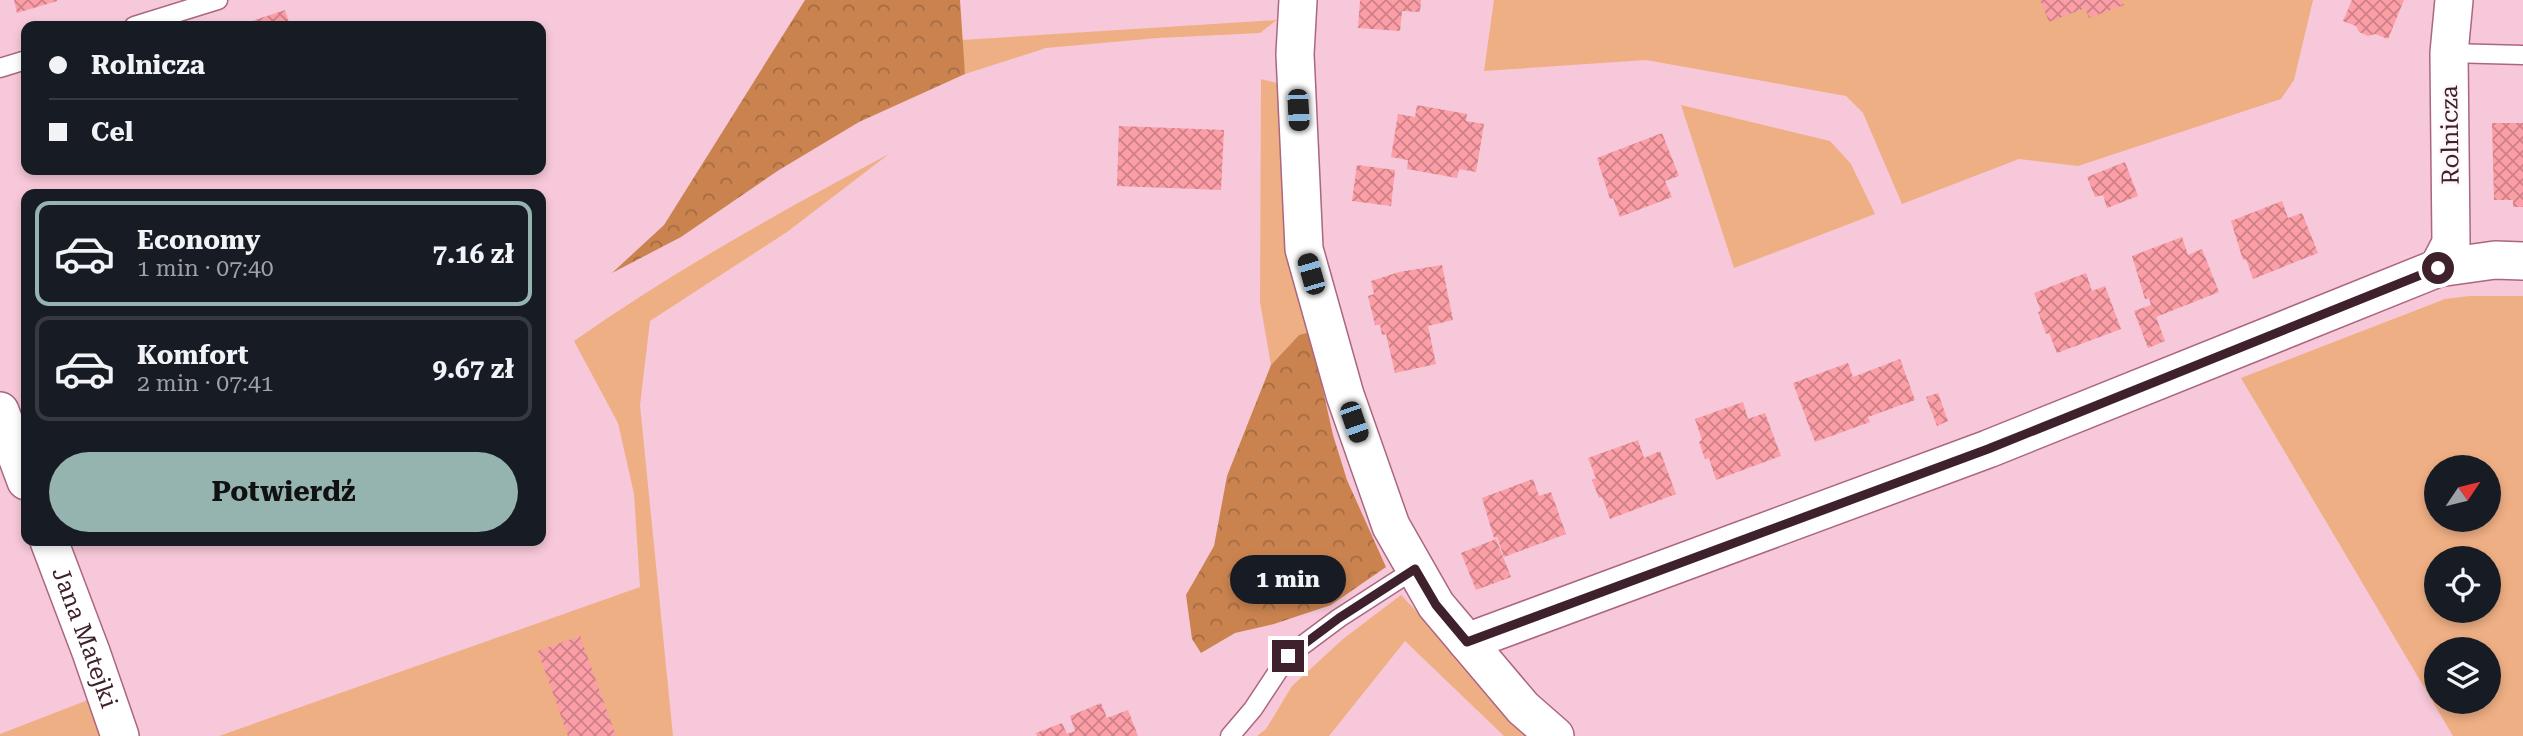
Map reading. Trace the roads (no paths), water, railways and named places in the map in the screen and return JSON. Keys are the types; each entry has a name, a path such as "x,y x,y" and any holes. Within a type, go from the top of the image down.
{"street":[{"path":"1298,0 1295,54 1304,249 1345,395 1391,526 1436,605 1523,708 1555,736"},
{"name":"Rolnicza","path":"2438,268 2451,243 2449,53 2454,0"},
{"path":"1467,642 1988,449 2438,268 2495,260 2523,261"},
{"path":"0,411 21,468"},
{"name":"Jana Matejki","path":"51,546 120,736"}],"lane":[{"path":"150,21 218,0"},
{"path":"2449,53 2523,55"},
{"path":"0,68 21,62"},
{"path":"1230,736 1253,709 1288,656 1339,618 1415,569"}]}
